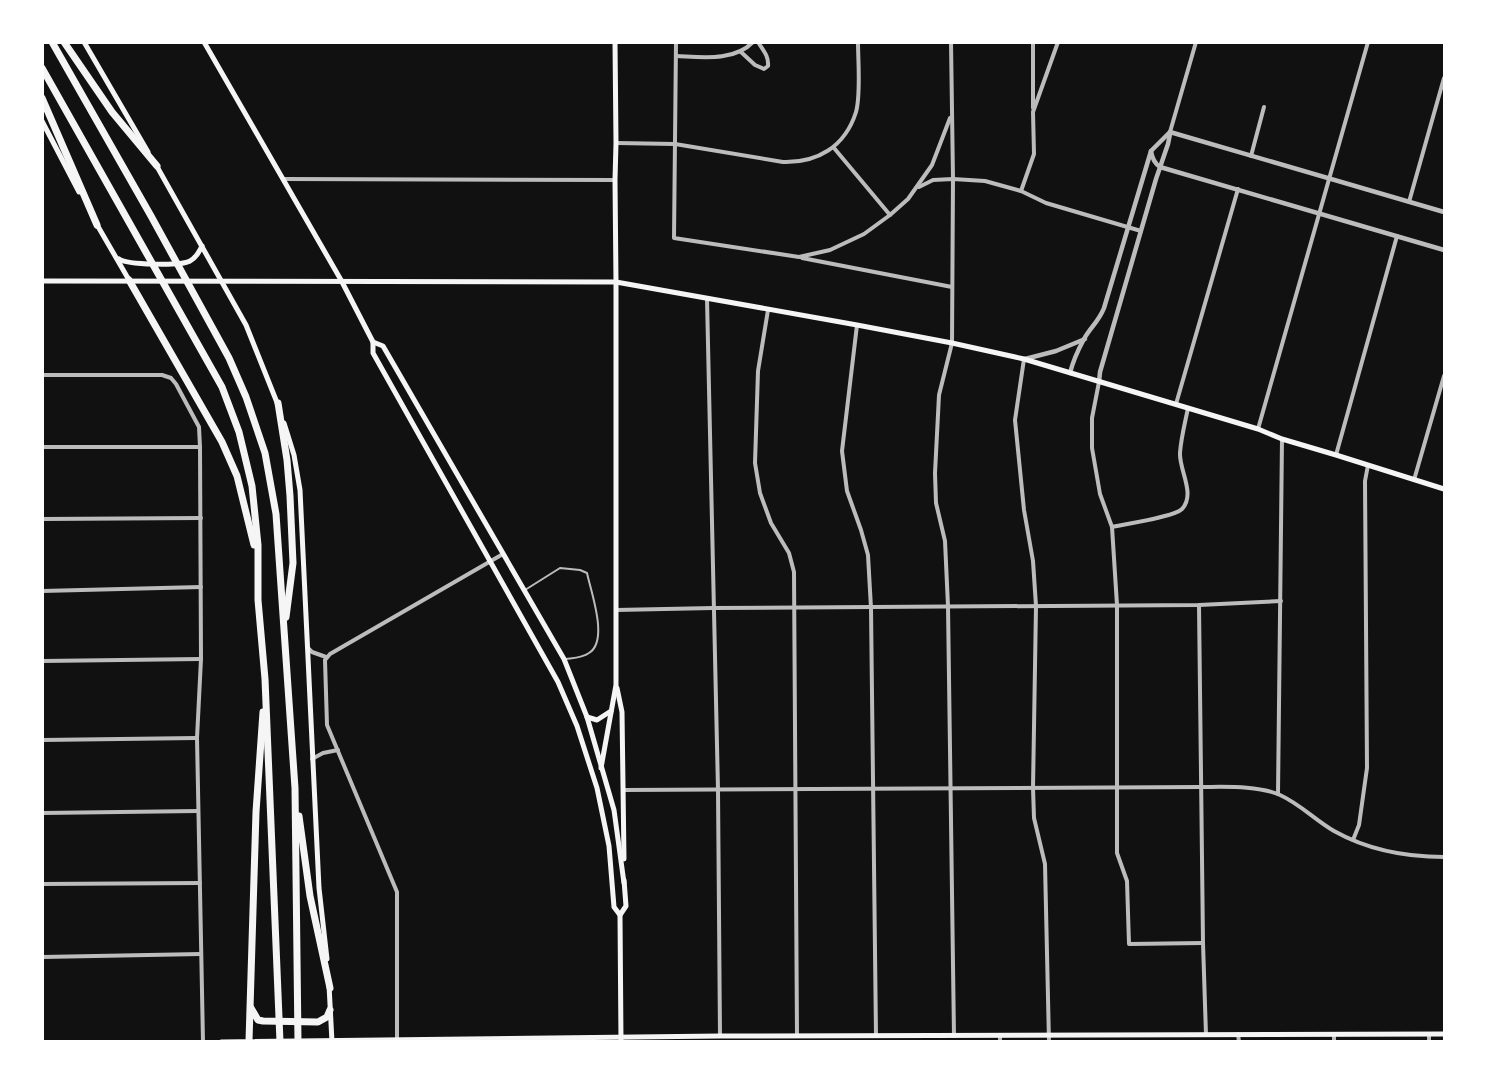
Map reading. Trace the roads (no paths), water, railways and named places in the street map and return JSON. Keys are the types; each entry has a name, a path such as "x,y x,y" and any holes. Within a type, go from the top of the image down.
{"highway":[{"path":"52,42 212,327 246,397 265,453 276,514 295,788 296,1002 298,1042"},
{"path":"64,42 112,112 157,166"},
{"path":"42,68 133,226 222,387 239,432 252,486 258,545 258,600 265,679 280,1042"},
{"path":"42,98 97,225"},
{"path":"129,280 222,442 237,476 258,563"},
{"path":"278,402 288,469 293,563 284,632"},
{"path":"249,1041 256,812 265,679"},
{"path":"295,788 310,896 330,988"},
{"path":"251,1008 258,1020 263,1022 318,1022 327,1017 330,1010"}],"main road":[{"path":"84,42 157,166 246,325 278,402 294,456 300,490 319,888 330,988 332,1041"},
{"path":"204,42 341,280 373,342 373,353 558,682 577,726 593,771 608,837 614,907 620,915"},
{"path":"601,768 616,685 615,42"},
{"path":"42,121 97,225 129,280"},
{"path":"116,258 130,264 184,264 194,259 202,246"},
{"path":"42,281 341,280 616,282 858,325 1024,359 1258,429 1282,439 1444,489"},
{"path":"373,342 383,346 525,590 564,659 587,717 614,810 624,883 626,906 620,915 621,1040"},
{"path":"616,685 622,712 624,883"},
{"path":"587,717 597,720 612,711"},
{"path":"221,1042 397,1039 621,1040 720,1036 1049,1038 1238,1034 1334,1038 1444,1034"}],"street":[{"path":"676,42 674,238 799,257 952,287"},
{"path":"676,56 718,57 741,52 753,42"},
{"path":"741,52 755,66 764,69 768,66 768,61 758,42"},
{"path":"616,143 675,144 790,162 814,158 834,148 846,134 856,111 858,42"},
{"path":"951,42 953,179 952,343 939,395 935,473 936,503 944,541 948,606 954,1036"},
{"path":"1021,191 1034,154 1032,42"},
{"path":"1033,112 1058,42"},
{"path":"1196,42 1168,144 1140,231 1100,372 1092,418 1092,448 1100,494 1112,527 1117,605 1117,853 1126,881 1129,944 1203,943"},
{"path":"1258,429 1368,42"},
{"path":"1409,202 1444,78"},
{"path":"1251,156 1264,107"},
{"path":"799,257 830,250 864,234 908,199 932,166 951,114"},
{"path":"1070,373 1084,339 1095,326 1104,308 1151,151 1170,132"},
{"path":"1170,132 1444,212"},
{"path":"834,148 890,215"},
{"path":"1151,151 1156,165 1160,167 1444,250"},
{"path":"283,179 615,180"},
{"path":"919,186 933,180 985,181 1021,191 1046,203 1140,231"},
{"path":"1176,404 1238,190"},
{"path":"1336,455 1398,236"},
{"path":"707,299 718,790 720,1036"},
{"path":"768,310 758,371 755,463 763,500 771,523 789,553 794,572 797,1036"},
{"path":"858,325 842,451 847,491 868,555 871,608 876,1036"},
{"path":"1049,1038 1046,864 1034,818 1033,788 1036,606 1033,561 1024,510 1015,420 1024,359 1056,351 1084,339"},
{"path":"42,375 162,375 171,378 176,384 199,426 201,659 197,738 204,1042"},
{"path":"1414,480 1444,376"},
{"path":"1112,527 1171,514 1182,509 1187,498 1187,487 1180,455 1188,408"},
{"path":"1278,794 1282,439"},
{"path":"42,447 200,447"},
{"path":"1354,840 1359,825 1367,768 1365,481 1368,465"},
{"path":"42,519 201,518"},
{"path":"397,1039 398,892 326,719 324,664 326,657 503,554"},
{"path":"42,591 201,587"},
{"path":"616,610 1199,605 1281,601"},
{"path":"1199,605 1200,787 1206,1035"},
{"path":"307,647 312,652 326,657"},
{"path":"42,661 201,659"},
{"path":"42,740 197,738"},
{"path":"312,759 323,753 338,750"},
{"path":"624,790 1248,788 1278,794 1334,831 1387,852 1444,856"},
{"path":"42,813 198,811"},
{"path":"42,884 200,883"},
{"path":"42,957 201,954"},
{"path":"1238,1034 1238,1042"},
{"path":"1429,1034 1429,1042"}],"lane":[{"path":"525,590 560,568 580,570 587,573 599,626 596,646 590,653 564,659"}]}
